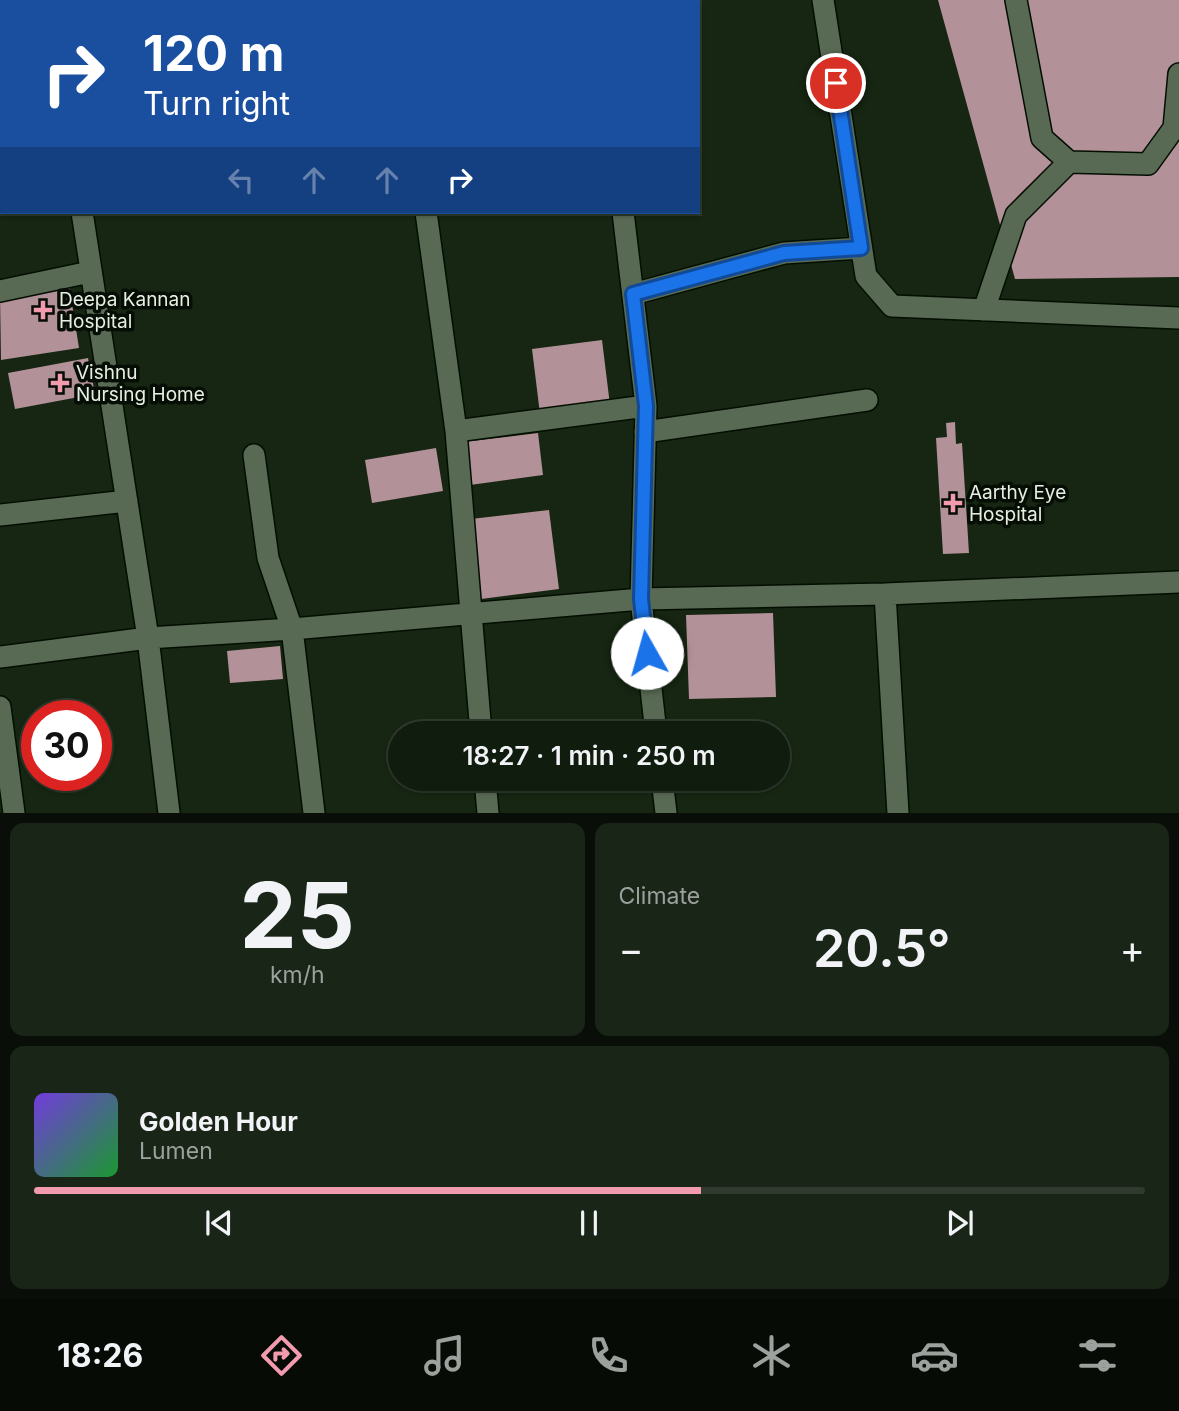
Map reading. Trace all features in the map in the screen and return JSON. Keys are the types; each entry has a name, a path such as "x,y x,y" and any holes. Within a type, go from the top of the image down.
{"street":[{"path":"823,0 866,276 892,306 1179,318"},
{"path":"1016,0 1042,138 1069,162 1148,164 1174,128 1179,74"},
{"path":"984,310 1016,215 1069,162"},
{"path":"82,214 148,638 169,813"},
{"path":"426,214 456,431 480,721"},
{"path":"623,214 646,406 641,599 655,721"},
{"path":"633,294 784,253 861,248"},
{"path":"0,291 90,272"},
{"path":"645,432 867,400"},
{"path":"456,431 646,406"},
{"path":"254,455 268,558 292,629 314,813"},
{"path":"0,515 127,501"},
{"path":"0,657 148,638 292,629 641,599 885,594 1179,582"},
{"path":"885,594 898,813"},
{"path":"0,707 14,813"},
{"path":"486,791 488,813"},
{"path":"663,791 666,813"}],"building":[{"path":"938,0 1179,0 1179,277 1015,279"},
{"path":"69,285 79,348 1,360 0,295"},
{"path":"602,340 610,405 540,414 532,349"},
{"path":"88,358 95,394 15,409 8,373"},
{"path":"955,422 956,444 962,443 969,553 943,554 936,438 947,437 946,423"},
{"path":"538,433 543,475 470,485 464,442"},
{"path":"436,448 443,491 372,503 365,460"},
{"path":"549,510 559,589 481,599 471,519"},
{"path":"773,613 776,697 689,699 686,615"},
{"path":"280,646 283,679 230,683 227,651"}],"place":[{"name":"Deepa Kannan Hospital","path":"43,310"},
{"name":"Vishnu Nursing Home","path":"60,383"},
{"name":"Aarthy Eye Hospital","path":"953,503"}],"route":[{"path":"647,653 641,599 646,406 633,294 784,253 861,248 836,83"}]}
